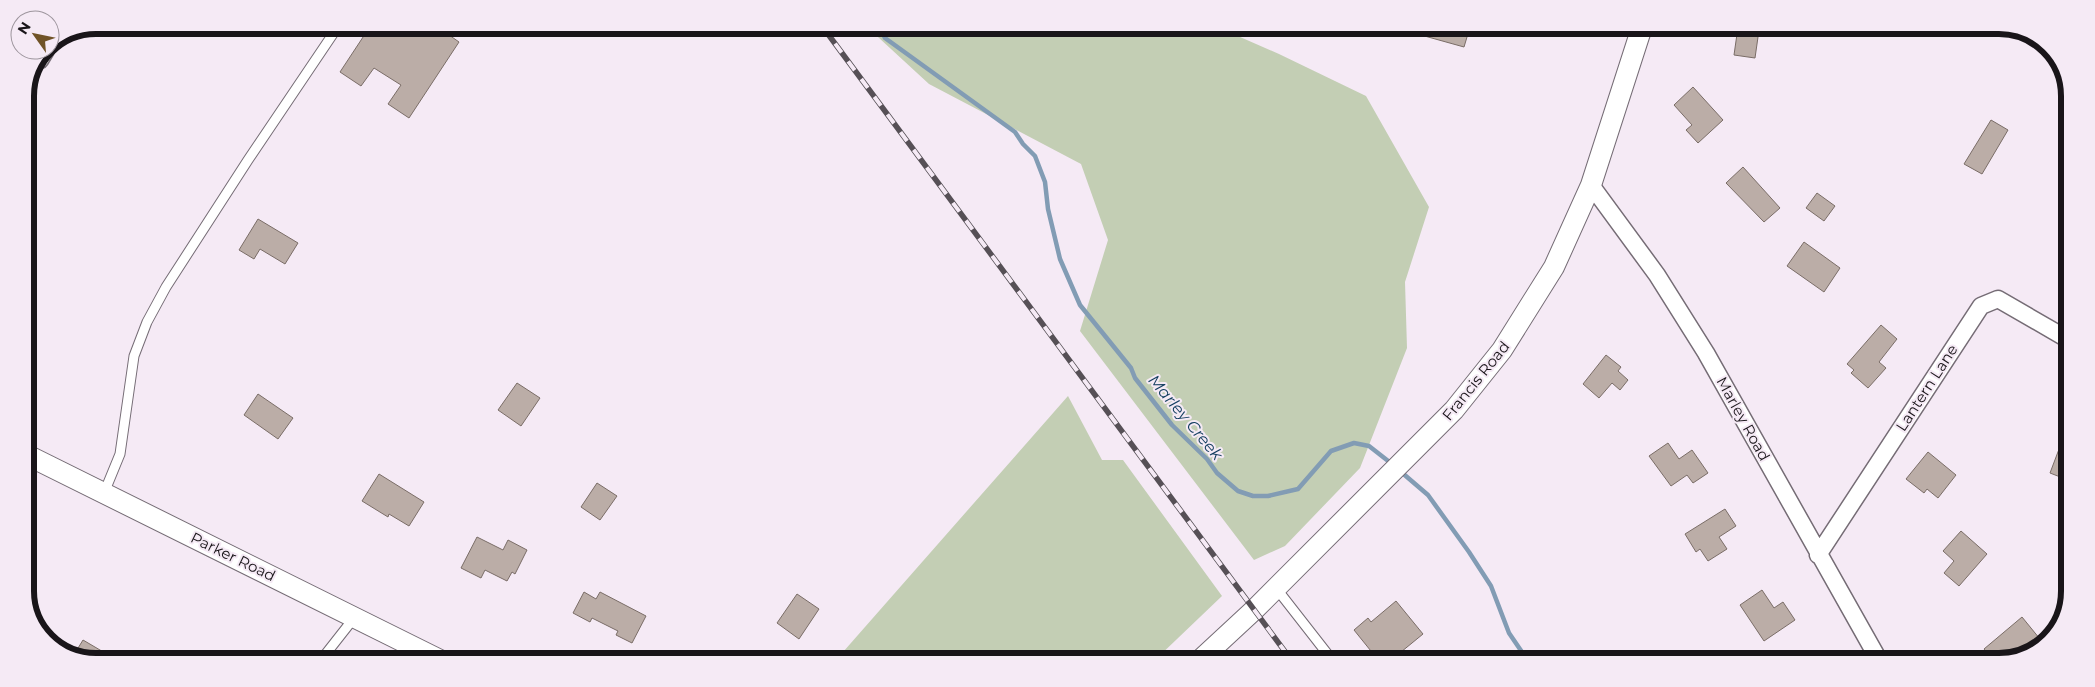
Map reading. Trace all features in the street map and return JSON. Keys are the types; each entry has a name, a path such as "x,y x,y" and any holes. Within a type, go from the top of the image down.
{"street":[{"name":"Francis Road","path":"1207,653 1276,588 1468,395 1502,350 1554,267 1592,185 1640,34"},
{"name":"Marley Road","path":"1592,185 1652,267 1701,345 1875,653"},
{"name":"Lantern Lane","path":"1818,555 1981,306 1998,299 2061,335"},
{"name":"Parker Road","path":"34,459 426,653"}],"lane":[{"path":"104,494 120,454 134,356 147,322 166,287 333,34"},
{"path":"1276,588 1327,653"},
{"path":"327,653 354,618"}],"green space":[{"path":"875,34 1233,34 1366,96 1429,207 1405,282 1407,348 1360,468 1285,546 1254,560 1080,331 1108,240 1081,164 929,84"},
{"path":"1068,396 1102,460 1123,460 1222,596 1162,653 842,653"}],"building":[{"path":"365,34 448,34 459,42 409,118 388,104 401,85 374,68 361,86 340,72"},
{"path":"1417,34 1468,34 1464,47"},
{"path":"1737,34 1758,34 1755,58 1734,55"},
{"path":"1693,87 1723,120 1698,143 1686,130 1692,125 1674,105"},
{"path":"1991,120 2008,130 1982,174 1964,164"},
{"path":"1743,167 1780,208 1764,222 1726,183"},
{"path":"1817,193 1835,206 1824,221 1806,208"},
{"path":"258,219 298,243 285,264 260,249 254,259 239,250"},
{"path":"1804,242 1840,268 1824,292 1787,266"},
{"path":"1881,325 1897,339 1879,362 1886,368 1868,388 1851,373 1854,370 1847,364"},
{"path":"1606,355 1621,367 1618,371 1628,380 1620,390 1612,383 1599,398 1583,384"},
{"path":"517,383 540,398 521,426 498,410"},
{"path":"258,394 293,418 278,439 244,415"},
{"path":"1668,443 1679,459 1692,450 1708,473 1693,483 1687,475 1671,486 1649,456"},
{"path":"2061,444 2061,477 2050,473"},
{"path":"1928,452 1956,475 1938,498 1927,489 1924,493 1906,479"},
{"path":"379,474 424,502 409,526 389,514 388,517 362,501"},
{"path":"597,483 617,496 600,520 581,507"},
{"path":"1725,509 1736,526 1719,537 1727,549 1708,561 1700,549 1696,552 1685,534"},
{"path":"1961,531 1987,554 1959,586 1944,573 1954,561 1943,551"},
{"path":"477,537 503,550 508,540 527,550 515,574 512,572 507,581 485,570 481,578 461,568"},
{"path":"1762,590 1774,608 1783,602 1795,620 1764,641 1740,605"},
{"path":"584,592 596,599 600,592 646,616 632,643 616,635 618,631 592,618 590,622 573,613"},
{"path":"797,594 819,609 799,639 777,623"},
{"path":"1396,601 1423,634 1400,653 1373,653 1354,630 1368,618 1371,622"},
{"path":"2022,617 2039,638 2027,647 2011,652 1987,653 1984,649"},
{"path":"83,640 105,653 88,653 77,650"}],"waterway":[{"name":"Marley Creek","path":"883,34 885,38 1015,132 1023,144 1035,156 1045,182 1048,209 1060,259 1080,305 1131,368 1135,378 1172,425 1207,459 1217,473 1238,491 1253,496 1268,496 1298,489 1331,451 1354,443 1369,446 1392,464"},
{"name":"Marley Creek","path":"1400,471 1428,495 1469,552 1491,586 1509,633 1523,653"}],"railway":[{"path":"828,34 1286,653"}]}
